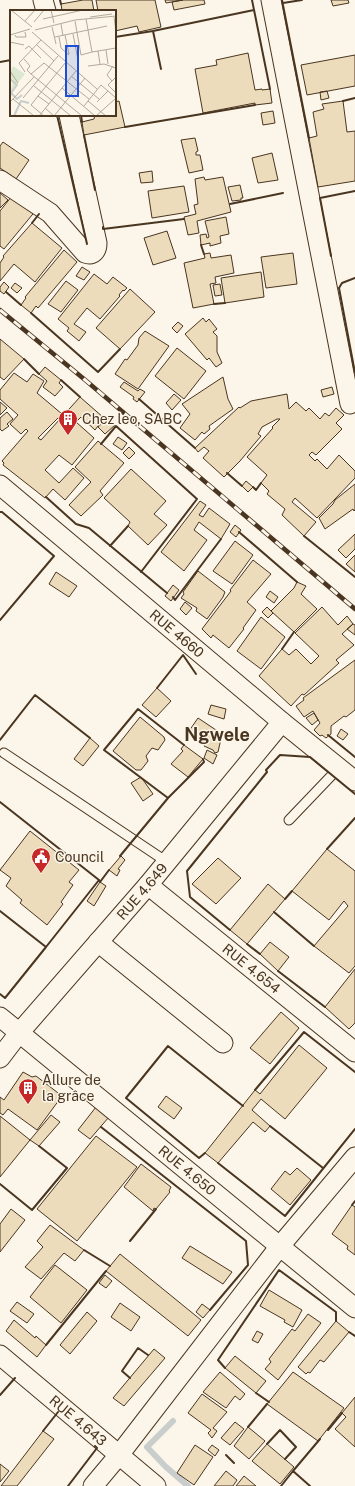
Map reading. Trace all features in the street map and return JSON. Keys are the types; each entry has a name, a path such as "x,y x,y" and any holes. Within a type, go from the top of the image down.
{"street":[{"path":"43,0 46,10"},
{"path":"271,0 350,404"},
{"path":"0,180 50,213 85,253 90,255 95,252 97,249 97,243 69,116"},
{"name":"RUE 4660","path":"0,485 282,722 355,781"},
{"name":"RUE 4.649","path":"0,1058 19,1033 148,885 282,722"},
{"name":"RUE 4.654","path":"148,885 355,1052"},
{"path":"98,942 222,1043"},
{"name":"RUE 4.650","path":"0,1017 355,1308"},
{"path":"93,1486 119,1456 280,1246 355,1157"},
{"name":"RUE 4.643","path":"0,1355 156,1486"}],"lane":[{"path":"4,753 167,862"},
{"path":"289,820 332,775 340,769"}],"building":[{"path":"92,0 94,10 62,10 61,4"},
{"path":"96,0 155,0 161,27 139,32 137,26 116,31 116,10 98,10"},
{"path":"165,0 183,0 166,3"},
{"path":"183,0 204,0 205,4 174,10 172,2"},
{"path":"331,0 348,0 349,3 333,6"},
{"path":"248,53 255,90 270,89 272,103 255,105 255,103 203,113 195,69 217,65 216,60"},
{"path":"355,55 355,86 307,95 301,65"},
{"path":"327,91 329,98 321,100 320,92"},
{"path":"119,101 125,127 84,135 82,122 94,119 95,116 116,116 116,102"},
{"path":"343,101 347,132 355,131 355,181 318,187 309,138 317,136 313,112 324,109 322,104"},
{"path":"273,111 275,123 263,125 261,113"},
{"path":"195,138 198,151 196,152 196,155 200,155 203,170 189,173 181,140"},
{"path":"3,142 29,160 16,179 0,168 0,146"},
{"path":"272,153 278,180 258,183 252,158"},
{"path":"152,171 153,182 141,183 139,173"},
{"path":"204,177 205,180 223,177 231,212 197,221 199,233 188,235 184,217 196,214 194,205 198,204 195,179"},
{"path":"240,185 243,198 241,198 241,200 232,201 228,187"},
{"path":"184,186 189,212 152,218 148,191"},
{"path":"16,191 37,209 4,249 0,246 0,211"},
{"path":"0,193 8,200 0,208"},
{"path":"226,217 229,234 220,236 221,243 210,246 210,243 201,245 200,235 206,234 207,238 209,237 205,221"},
{"path":"32,223 62,248 35,282 14,264 0,281 0,263 4,257 3,256"},
{"path":"167,231 176,258 153,265 144,238"},
{"path":"64,250 77,262 38,308 36,306 31,313 21,305 26,298 25,297"},
{"path":"210,253 211,258 231,255 234,273 215,277 216,283 210,284 214,304 193,308 184,263 205,258 204,254"},
{"path":"293,253 297,284 266,288 261,257"},
{"path":"82,267 90,272 84,280 76,276"},
{"path":"261,272 264,297 225,303 221,278"},
{"path":"94,274 107,284 113,277 127,288 124,291 123,290 119,295 120,296 100,319 87,308 74,324 86,332 79,341 67,331 69,328 58,319"},
{"path":"66,281 78,290 61,312 48,304"},
{"path":"4,282 9,287 4,294 0,291 0,287"},
{"path":"15,283 22,288 17,293 11,288"},
{"path":"220,284 222,295 215,296 213,285"},
{"path":"130,289 155,312 120,349 96,328"},
{"path":"203,318 206,322 209,319 217,329 213,332 217,336 217,352 222,363 216,367 209,358 207,360 185,334"},
{"path":"178,322 183,326 177,333 172,328"},
{"path":"145,331 169,346 138,389 115,374 125,359 127,360 138,345 139,338"},
{"path":"0,339 24,359 4,380 0,377"},
{"path":"177,348 206,371 184,399 155,376"},
{"path":"45,367 61,380 59,383 63,387 55,396 43,387 47,381 39,374"},
{"name":"Chez leo, SABC","path":"14,373 27,382 33,374 44,381 37,393 62,414 38,438 41,440 80,397 104,418 95,430 81,417 76,422 94,438 72,465 59,455 45,470 59,483 73,468 84,478 65,500 53,489 45,498 3,465 4,463 2,461 28,431 26,429 21,434 10,424 18,415 0,399 0,390"},
{"path":"223,377 228,399 233,409 209,426 210,429 204,434 202,432 195,440 180,428 190,414 182,404"},
{"path":"124,382 138,391 140,389 145,392 137,402 133,399 134,397 120,387"},
{"path":"332,387 334,394 323,397 321,390"},
{"path":"174,394 181,400 172,410 166,403"},
{"path":"287,394 289,409 296,402 306,411 309,408 320,419 325,413 329,416 336,408 344,415 336,423 342,429 316,455 312,452 309,455 315,461 317,459 327,469 339,455 355,471 355,478 317,518 295,498 292,502 316,522 304,536 282,515 285,509 267,494 269,491 261,483 267,475 247,457 280,419 277,419 262,427 258,434 261,436 224,477 203,458 209,451 204,447 198,452 195,448 239,407 240,408 251,401"},
{"path":"0,402 7,408 0,415"},
{"path":"7,412 13,419 7,424 9,426 2,431 0,429 0,418"},
{"path":"108,418 115,425 105,434 98,427"},
{"path":"118,437 127,443 122,450 113,444"},
{"path":"98,441 124,463 100,491 103,495 81,516 69,505 91,482 75,467"},
{"path":"129,447 135,453 129,459 123,453"},
{"path":"131,469 166,501 154,514 167,525 148,545 128,526 130,522 104,498"},
{"path":"246,481 253,487 248,492 242,486"},
{"path":"355,484 355,510 354,511 353,509 325,529 319,518 335,500"},
{"path":"200,501 206,505 199,515 203,517 209,508 230,524 221,539 199,522 194,530 207,540 184,571 161,552"},
{"path":"235,525 241,530 236,537 230,532"},
{"path":"355,534 355,549 346,558 338,550"},
{"path":"235,541 253,555 232,584 213,571"},
{"path":"355,555 355,572 346,564"},
{"path":"253,560 271,574 247,602 256,610 243,628 244,629 229,648 213,635 211,638 202,629"},
{"path":"198,571 225,592 207,619 196,611 197,608 181,598 184,594 183,592"},
{"path":"56,572 77,586 69,597 49,584"},
{"path":"297,582 306,586 301,594 317,609 294,632 271,611 294,588"},
{"path":"173,585 179,590 171,601 165,596"},
{"path":"270,591 278,597 274,603 266,597"},
{"path":"185,602 192,608 186,615 180,609"},
{"path":"267,607 273,613 268,618 262,612"},
{"path":"322,607 338,625 347,616 353,624 342,634 354,645 336,660 339,663 304,695 302,694 291,706 259,676 282,649 289,655 296,649 311,664 319,656 295,633"},
{"path":"261,617 285,637 261,669 237,651"},
{"path":"353,624 355,625 355,635 347,629"},
{"path":"355,660 355,710 331,726 331,734 326,738 322,735 320,736 314,730 320,723 313,711 304,717 296,706 304,700 303,698"},
{"path":"157,688 171,701 156,717 142,705"},
{"path":"211,705 226,709 224,719 208,714"},
{"path":"314,713 318,720 312,725 306,718"},
{"path":"140,717 164,737 165,740 158,750 152,748 146,756 148,761 141,770 136,770 113,751"},
{"path":"198,718 222,734 218,752 215,753 213,750 204,746 206,743 189,731"},
{"path":"341,729 348,734 343,740 337,736"},
{"path":"90,738 99,746 83,766 74,759"},
{"path":"184,745 203,759 188,777 171,764 183,751 181,749"},
{"path":"207,750 217,755 213,764 204,758"},
{"path":"141,777 153,794 143,801 131,783"},
{"name":"Council","path":"30,831 79,870 69,882 73,885 61,902 63,904 47,925 20,903 22,900 6,886 11,878 0,870"},
{"path":"327,849 355,871 355,966 349,973 314,946 348,906 344,901 329,920 292,891"},
{"path":"121,856 125,860 118,869 120,870 117,876 109,870"},
{"path":"218,858 241,878 216,904 192,884"},
{"path":"100,882 106,886 94,906 87,901"},
{"path":"268,884 285,899 247,944 230,930"},
{"path":"270,942 289,957 278,971 260,954"},
{"path":"355,969 355,1023 349,1029 325,1007"},
{"path":"281,1012 299,1028 270,1064 250,1048"},
{"path":"299,1045 327,1068 285,1119 261,1099 252,1110 270,1126 265,1132 253,1122 218,1163 205,1153 255,1090 260,1094"},
{"name":"Allure de la grâce","path":"23,1072 32,1077 36,1076 62,1096 37,1130 8,1109 3,1115 0,1113 0,1097 4,1100"},
{"path":"166,1096 182,1108 174,1119 158,1107"},
{"path":"96,1107 109,1117 90,1139 78,1130"},
{"path":"51,1115 60,1122 39,1146 30,1140"},
{"path":"0,1116 30,1140 0,1177"},
{"path":"96,1136 137,1167 77,1241 37,1209"},
{"path":"141,1164 171,1187 170,1192 156,1209 154,1208 153,1211 124,1187"},
{"path":"297,1168 311,1180 290,1205 271,1189 285,1171 290,1175"},
{"path":"352,1205 355,1207 355,1255 347,1249 348,1246 332,1234"},
{"path":"11,1209 25,1220 0,1252 0,1224"},
{"path":"50,1225 84,1250 75,1261 64,1253 41,1279 25,1267 43,1247 37,1241"},
{"path":"190,1246 232,1272 223,1284 182,1258"},
{"path":"120,1254 201,1320 188,1336 106,1271"},
{"path":"55,1265 87,1290 61,1323 30,1297"},
{"path":"105,1275 112,1281 106,1288 99,1283"},
{"path":"269,1290 302,1310 293,1327 284,1322 285,1320 260,1306"},
{"path":"17,1302 34,1314 27,1323 10,1311"},
{"path":"120,1303 140,1317 131,1331 111,1317"},
{"path":"202,1304 210,1310 203,1318 196,1312"},
{"path":"87,1312 97,1321 70,1354 60,1345"},
{"path":"308,1314 321,1323 278,1380 265,1369 271,1362 269,1359 292,1329 295,1331"},
{"path":"14,1320 35,1338 36,1336 46,1345 37,1357 6,1331"},
{"path":"336,1321 349,1332 324,1362 320,1360 310,1373 308,1372 306,1374 298,1367"},
{"path":"257,1331 263,1334 258,1343 252,1340"},
{"path":"154,1349 165,1358 124,1406 113,1398"},
{"path":"235,1356 266,1381 256,1393 225,1368"},
{"path":"220,1372 245,1394 240,1400 235,1396 226,1408 203,1392"},
{"path":"293,1372 344,1408 318,1441 267,1404"},
{"path":"202,1394 227,1412 213,1428 217,1431 212,1438 208,1433 211,1430 188,1413"},
{"path":"355,1397 355,1447 335,1429 346,1417 342,1413"},
{"path":"235,1422 244,1429 230,1445 221,1438"},
{"path":"248,1427 265,1441 249,1459 234,1446"},
{"path":"43,1431 54,1439 17,1486 1,1486"},
{"path":"267,1444 294,1467 280,1484 252,1461"},
{"path":"195,1445 213,1457 194,1485 177,1473"},
{"path":"212,1445 219,1450 215,1456 208,1450"},
{"path":"0,1464 9,1471 0,1482"},
{"path":"226,1471 237,1480 233,1486 214,1486"},
{"path":"244,1476 256,1486 236,1486"}],"waterway":[{"path":"164,1465 147,1447 173,1421"},
{"path":"166,1467 188,1486"}],"railway":[{"path":"0,310 84,379 355,609"}],"wall":[{"path":"60,0 61,4"},
{"path":"252,0 270,89"},
{"path":"282,0 309,138"},
{"path":"283,3 302,0"},
{"path":"116,37 153,31 254,10"},
{"path":"153,31 161,69"},
{"path":"0,62 10,60"},
{"path":"343,101 355,98"},
{"path":"125,127 255,105"},
{"path":"57,116 87,244"},
{"path":"81,116 82,122"},
{"path":"84,135 95,190"},
{"path":"331,256 320,198 355,191"},
{"path":"230,204 283,193"},
{"path":"32,223 39,214"},
{"path":"103,227 103,229 184,219"},
{"path":"201,245 204,254"},
{"path":"355,278 342,283 339,288 355,373"},
{"path":"6,292 21,305"},
{"path":"214,304 225,303"},
{"path":"31,313 98,372 120,349"},
{"path":"24,359 39,374"},
{"path":"61,380 80,397"},
{"path":"139,399 195,448"},
{"path":"101,444 116,426 197,499 141,572"},
{"path":"227,473 242,486"},
{"path":"253,487 256,490 261,483"},
{"path":"46,497 76,524 89,528 167,593"},
{"path":"0,512 2,512 54,556 0,620"},
{"path":"110,546 128,526"},
{"path":"239,532 297,582"},
{"path":"304,536 355,577"},
{"path":"173,597 175,600 221,539"},
{"path":"282,649 294,632"},
{"path":"157,688 183,655 196,674"},
{"path":"0,740 35,695 90,738"},
{"path":"168,798 104,750 138,709 184,745"},
{"path":"328,735 355,757"},
{"path":"230,930 190,897 187,871 267,772 266,770 280,755 310,757 355,794"},
{"path":"120,856 168,798 204,762 203,759"},
{"path":"0,802 99,880"},
{"path":"327,849 355,818"},
{"path":"0,911 46,947 99,880 100,882 109,870"},
{"path":"285,899 292,891"},
{"path":"274,912 314,946"},
{"path":"247,944 260,954"},
{"path":"0,994 5,998 46,947"},
{"path":"278,971 325,1007"},
{"path":"255,1090 304,1032 355,1072"},
{"path":"205,1153 199,1158 126,1098 168,1046 243,1106"},
{"path":"270,1126 323,1168"},
{"path":"101,1127 246,1241 248,1265 210,1310"},
{"path":"218,1163 285,1216 355,1129"},
{"path":"0,1184 32,1210 67,1168 39,1146"},
{"path":"352,1205 355,1201"},
{"path":"130,1241 156,1209"},
{"path":"84,1250 110,1266"},
{"path":"225,1368 218,1360 279,1270 336,1312 336,1321"},
{"path":"46,1345 106,1271"},
{"path":"349,1332 355,1336"},
{"path":"130,1378 122,1371 138,1348 148,1355"},
{"path":"0,1395 15,1378"},
{"path":"256,1393 269,1402"},
{"path":"248,1427 267,1404"},
{"path":"43,1431 58,1412"},
{"path":"328,1430 342,1413"},
{"path":"267,1444 280,1430 296,1447 285,1459"},
{"path":"310,1486 293,1471 320,1439"},
{"path":"68,1486 97,1448 95,1446"},
{"path":"226,1455 234,1463"},
{"path":"281,1486 293,1471"}],"place":[{"name":"Chez leo, SABC","path":"68,436"},
{"name":"Council","path":"41,874"},
{"name":"Allure de la grâce","path":"28,1105"}],"district":[{"name":"Ngwele","path":"217,735"}]}
